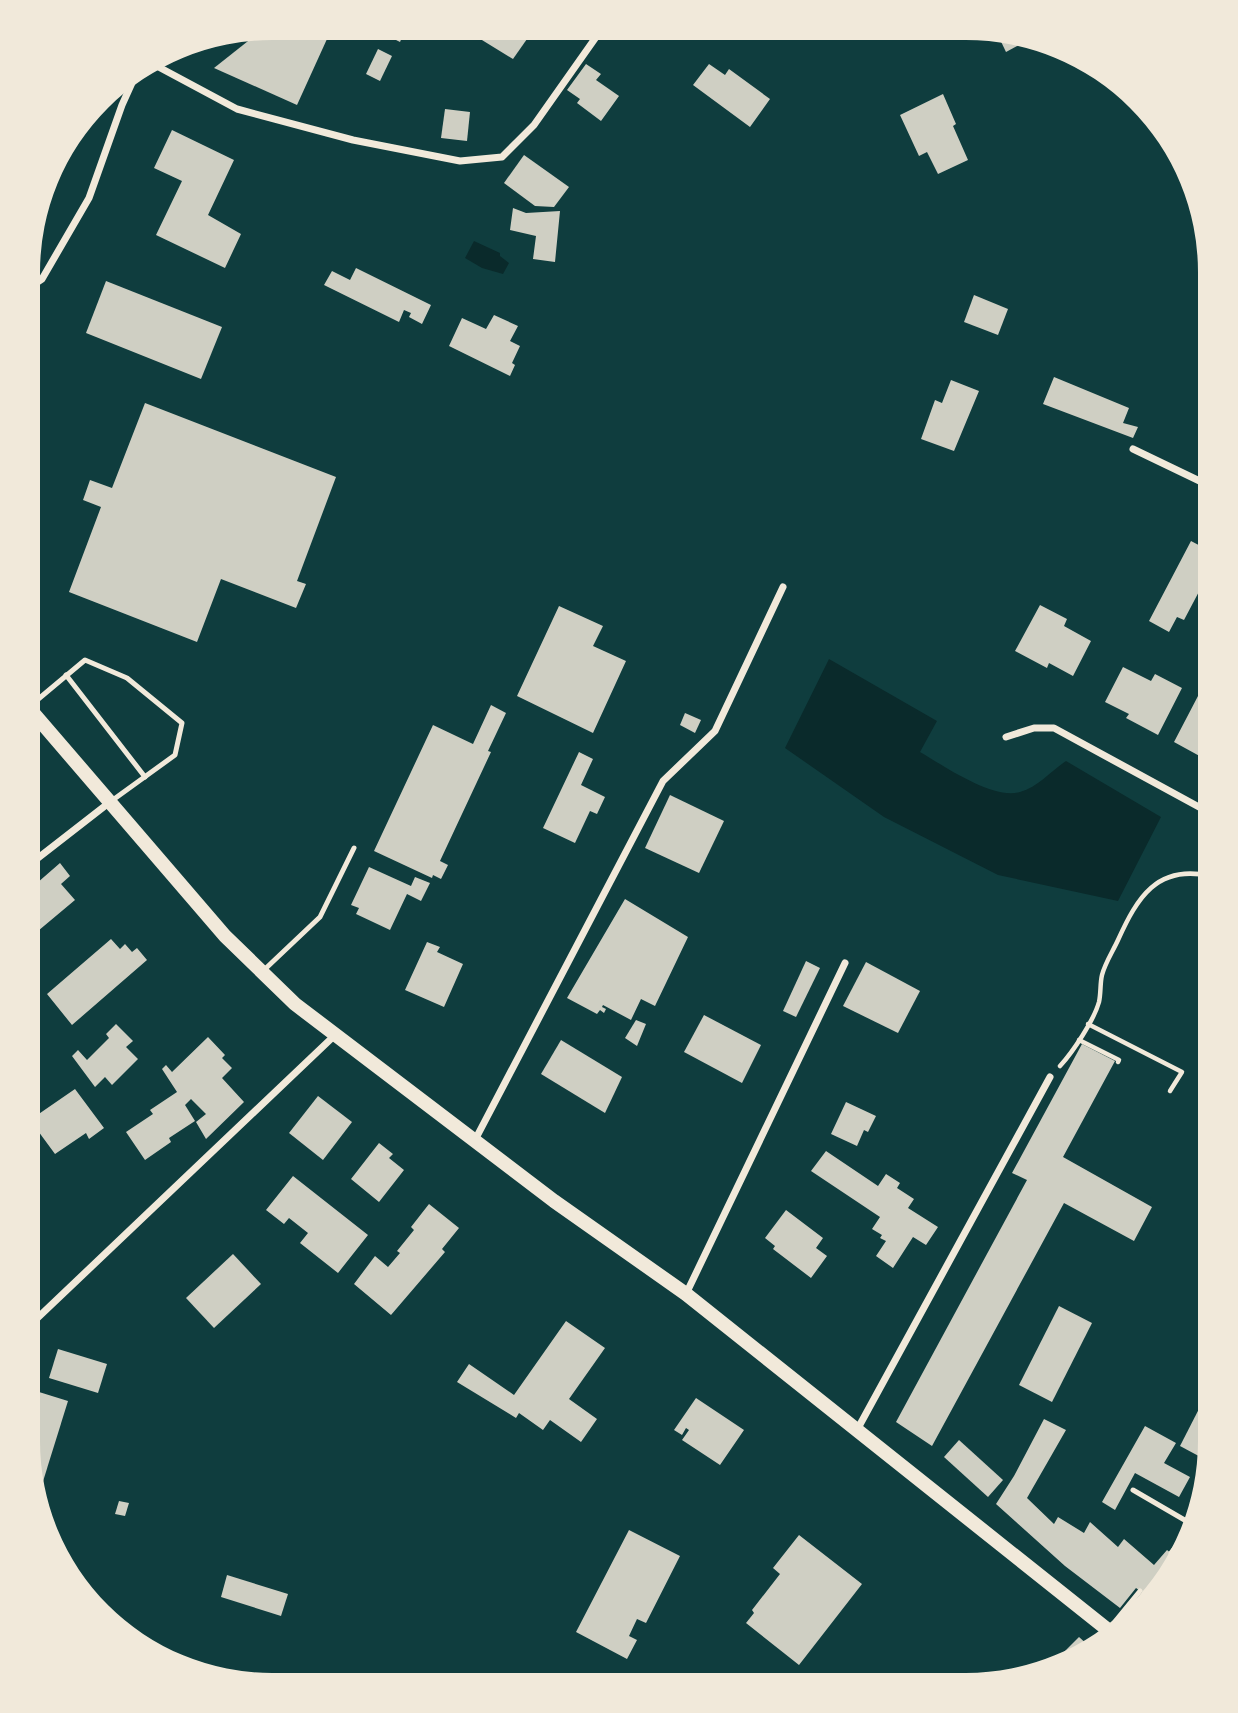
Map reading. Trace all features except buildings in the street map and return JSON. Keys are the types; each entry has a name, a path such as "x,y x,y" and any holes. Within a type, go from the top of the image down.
{"main road":[{"path":"40,720 225,936 295,1004 554,1201 686,1294 1104,1627"}],"street":[{"path":"161,68 237,109 352,140 460,161 502,157 534,124 594,40"},
{"path":"40,280 89,198 129,90"},
{"path":"1133,449 1198,480"},
{"path":"475,1141 663,781 715,731 783,587"},
{"path":"1006,737 1034,728 1054,728 1198,806"},
{"path":"40,856 110,802"},
{"path":"686,1294 845,963"},
{"path":"40,1317 334,1035"},
{"path":"857,1430 1049,1077"}],"lane":[{"path":"40,698 85,660 127,678 182,723 174,755 110,802"},
{"path":"66,676 145,777"},
{"path":"262,972 320,916 354,848"},
{"path":"1133,1490 1184,1519"},
{"path":"1126,1608 1140,1591"}],"path":[{"path":"1049,1077 1067,1059 1099,1003 1102,973 1133,907 1162,879 1197,875"},
{"path":"1088,1024 1182,1072 1170,1091"},
{"path":"1079,1040 1119,1060 1118,1062"}],"water":[{"path":"474,241 500,253 509,263 503,274 482,268 465,258"},
{"path":"829,659 937,721 920,752 983,787 1009,793 1027,790 1066,761 1161,817 1118,901 998,875 884,817 785,748"}]}
